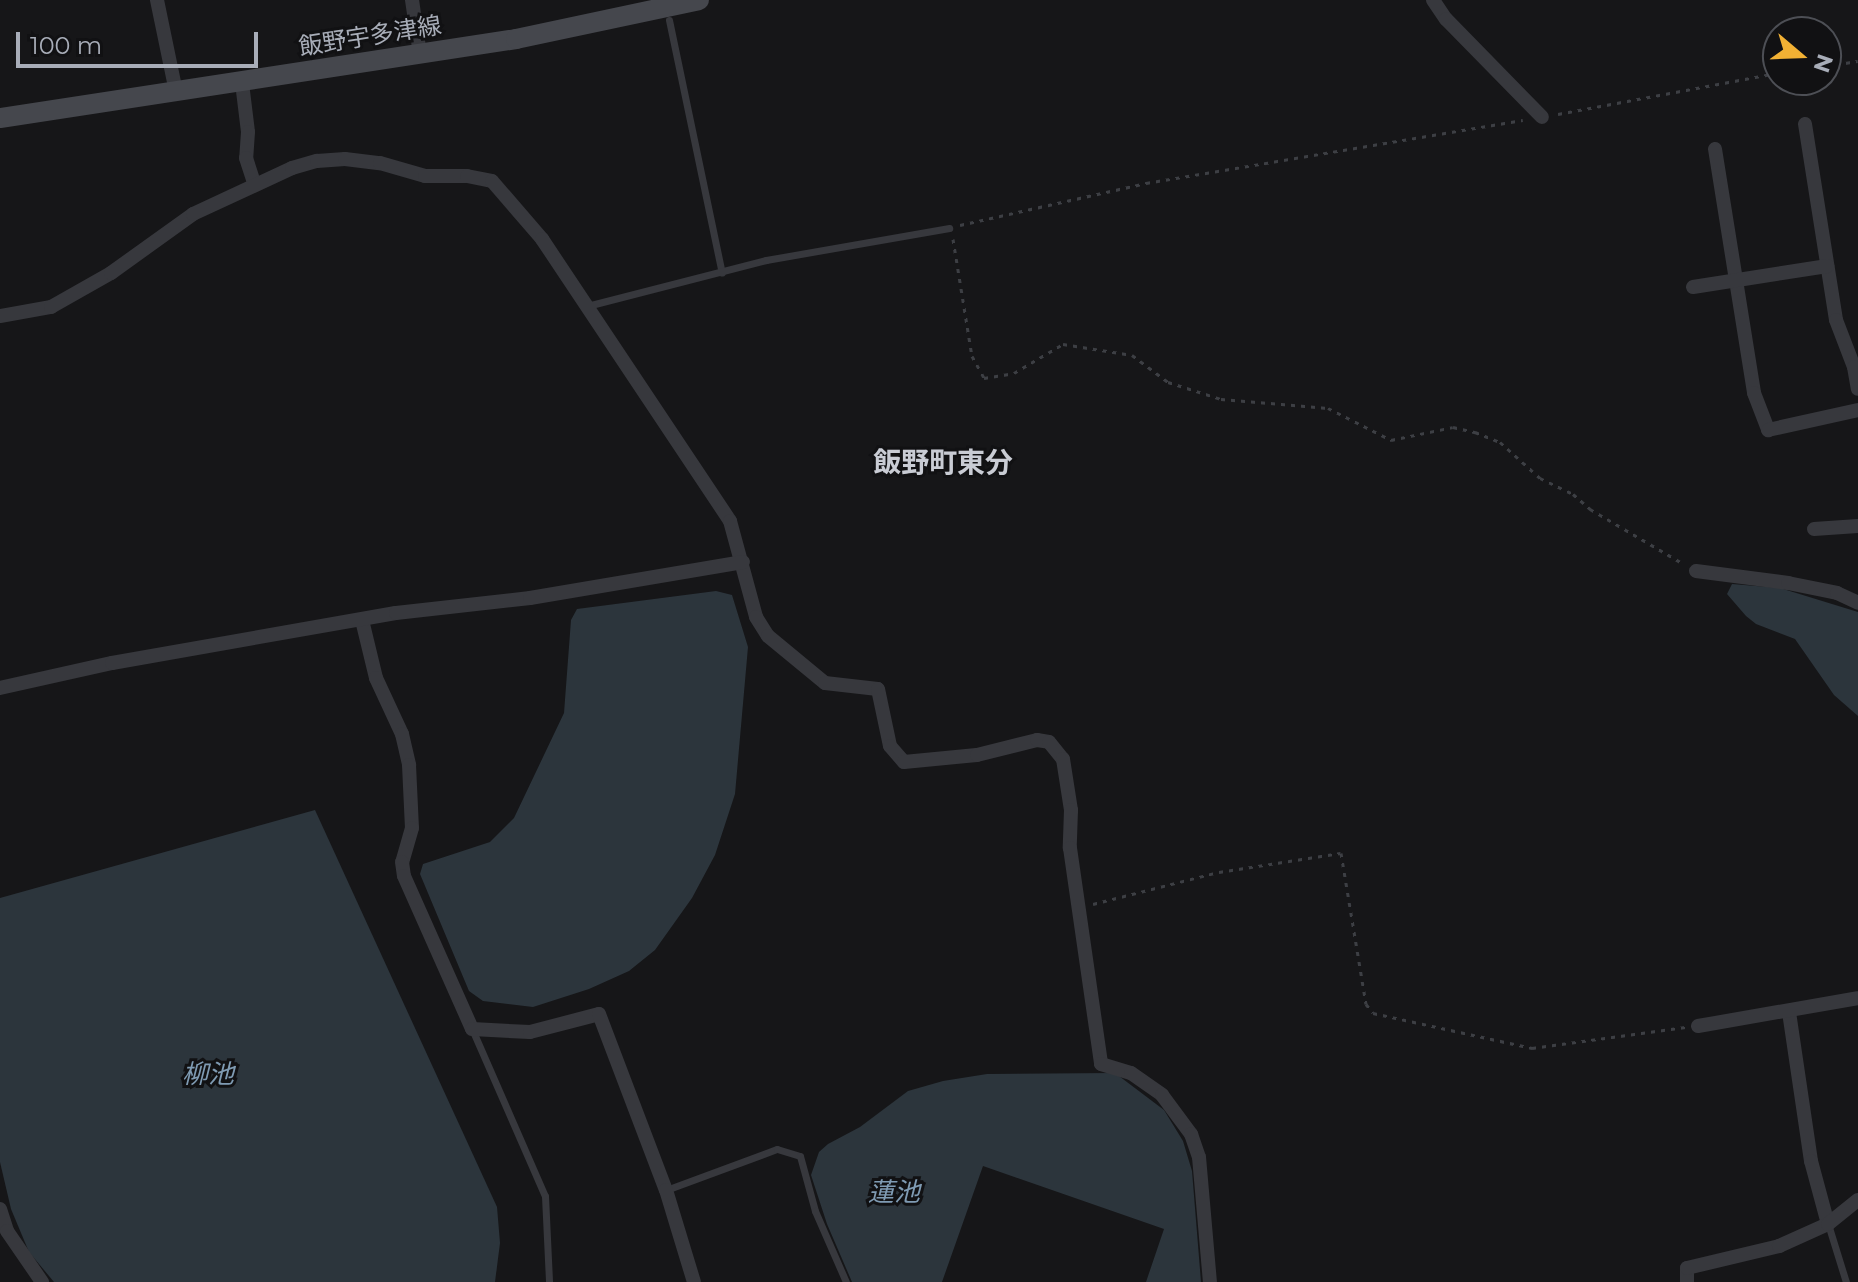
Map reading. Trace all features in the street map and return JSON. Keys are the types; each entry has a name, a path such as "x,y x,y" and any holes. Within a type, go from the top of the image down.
{"main road":[{"name":"飯野宇多津線","path":"0,118 516,39 699,0"}],"street":[{"path":"157,0 176,92"},
{"path":"412,0 420,54"},
{"path":"1433,0 1446,19 1542,117"},
{"path":"242,83 248,132 246,158 255,185"},
{"path":"1805,124 1836,320 1854,367 1858,389"},
{"path":"1715,149 1754,393 1768,430 1858,410"},
{"path":"0,316 51,307 111,273 193,214 317,161 345,159 380,163 425,176 467,176 492,181 535,228 730,521 756,617 768,636 825,683 878,689 890,746 904,762 977,755 1037,740 1049,742 1063,759 1071,810 1070,848 1101,1064 1131,1073 1162,1095 1191,1134 1199,1157 1210,1282"},
{"path":"1693,287 1827,266"},
{"path":"1814,529 1858,526"},
{"path":"0,688 112,663 396,613 530,598 743,562"},
{"path":"1696,571 1788,583 1837,593 1858,603"},
{"path":"362,620 376,678 402,734 409,765 412,828 402,862 404,876 472,1029 530,1032 599,1014 666,1190 694,1282"},
{"path":"1698,1026 1858,998"},
{"path":"1789,1012 1811,1161 1828,1224"},
{"path":"1687,1282 1687,1268 1779,1246 1828,1224 1858,1200"},
{"path":"0,1209 15,1244 42,1282"}],"lane":[{"path":"668,9 722,273"},
{"path":"587,306 766,260 949,228"},
{"path":"472,1029 545,1196 549,1282"},
{"path":"666,1190 777,1149 800,1156 815,1211 846,1282"},
{"path":"1828,1224 1846,1282"}],"path":[{"path":"1696,571 1590,509 1573,494 1540,478 1500,442 1475,432 1453,427 1391,440 1328,408 1221,399 1168,382 1132,355 1063,344 1014,373 984,378 972,356 956,246 949,228 1146,183 1542,117 1762,76"},
{"path":"1078,907 1219,872 1341,853 1366,1004 1373,1013 1532,1048 1698,1026"}],"water":[{"path":"1732,584 1780,588 1858,612 1858,716 1834,695 1795,639 1756,624 1746,616 1727,594"},
{"path":"716,591 732,595 748,647 735,794 715,855 692,898 655,950 629,971 589,989 533,1007 483,1001 469,991 420,874 423,864 490,842 514,818 564,713 571,620 577,609"},
{"name":"柳池","path":"315,810 497,1207 500,1243 495,1282 54,1282 29,1252 11,1209 0,1162 0,898"},
{"name":"蓮池","path":"1115,1073 1164,1110 1183,1141 1192,1171 1201,1282 1146,1282 1164,1229 983,1166 942,1282 852,1282 827,1224 811,1175 819,1152 828,1144 860,1127 908,1091 943,1081 987,1074"}],"district":[{"name":"飯野町東分","path":"943,462"}]}
